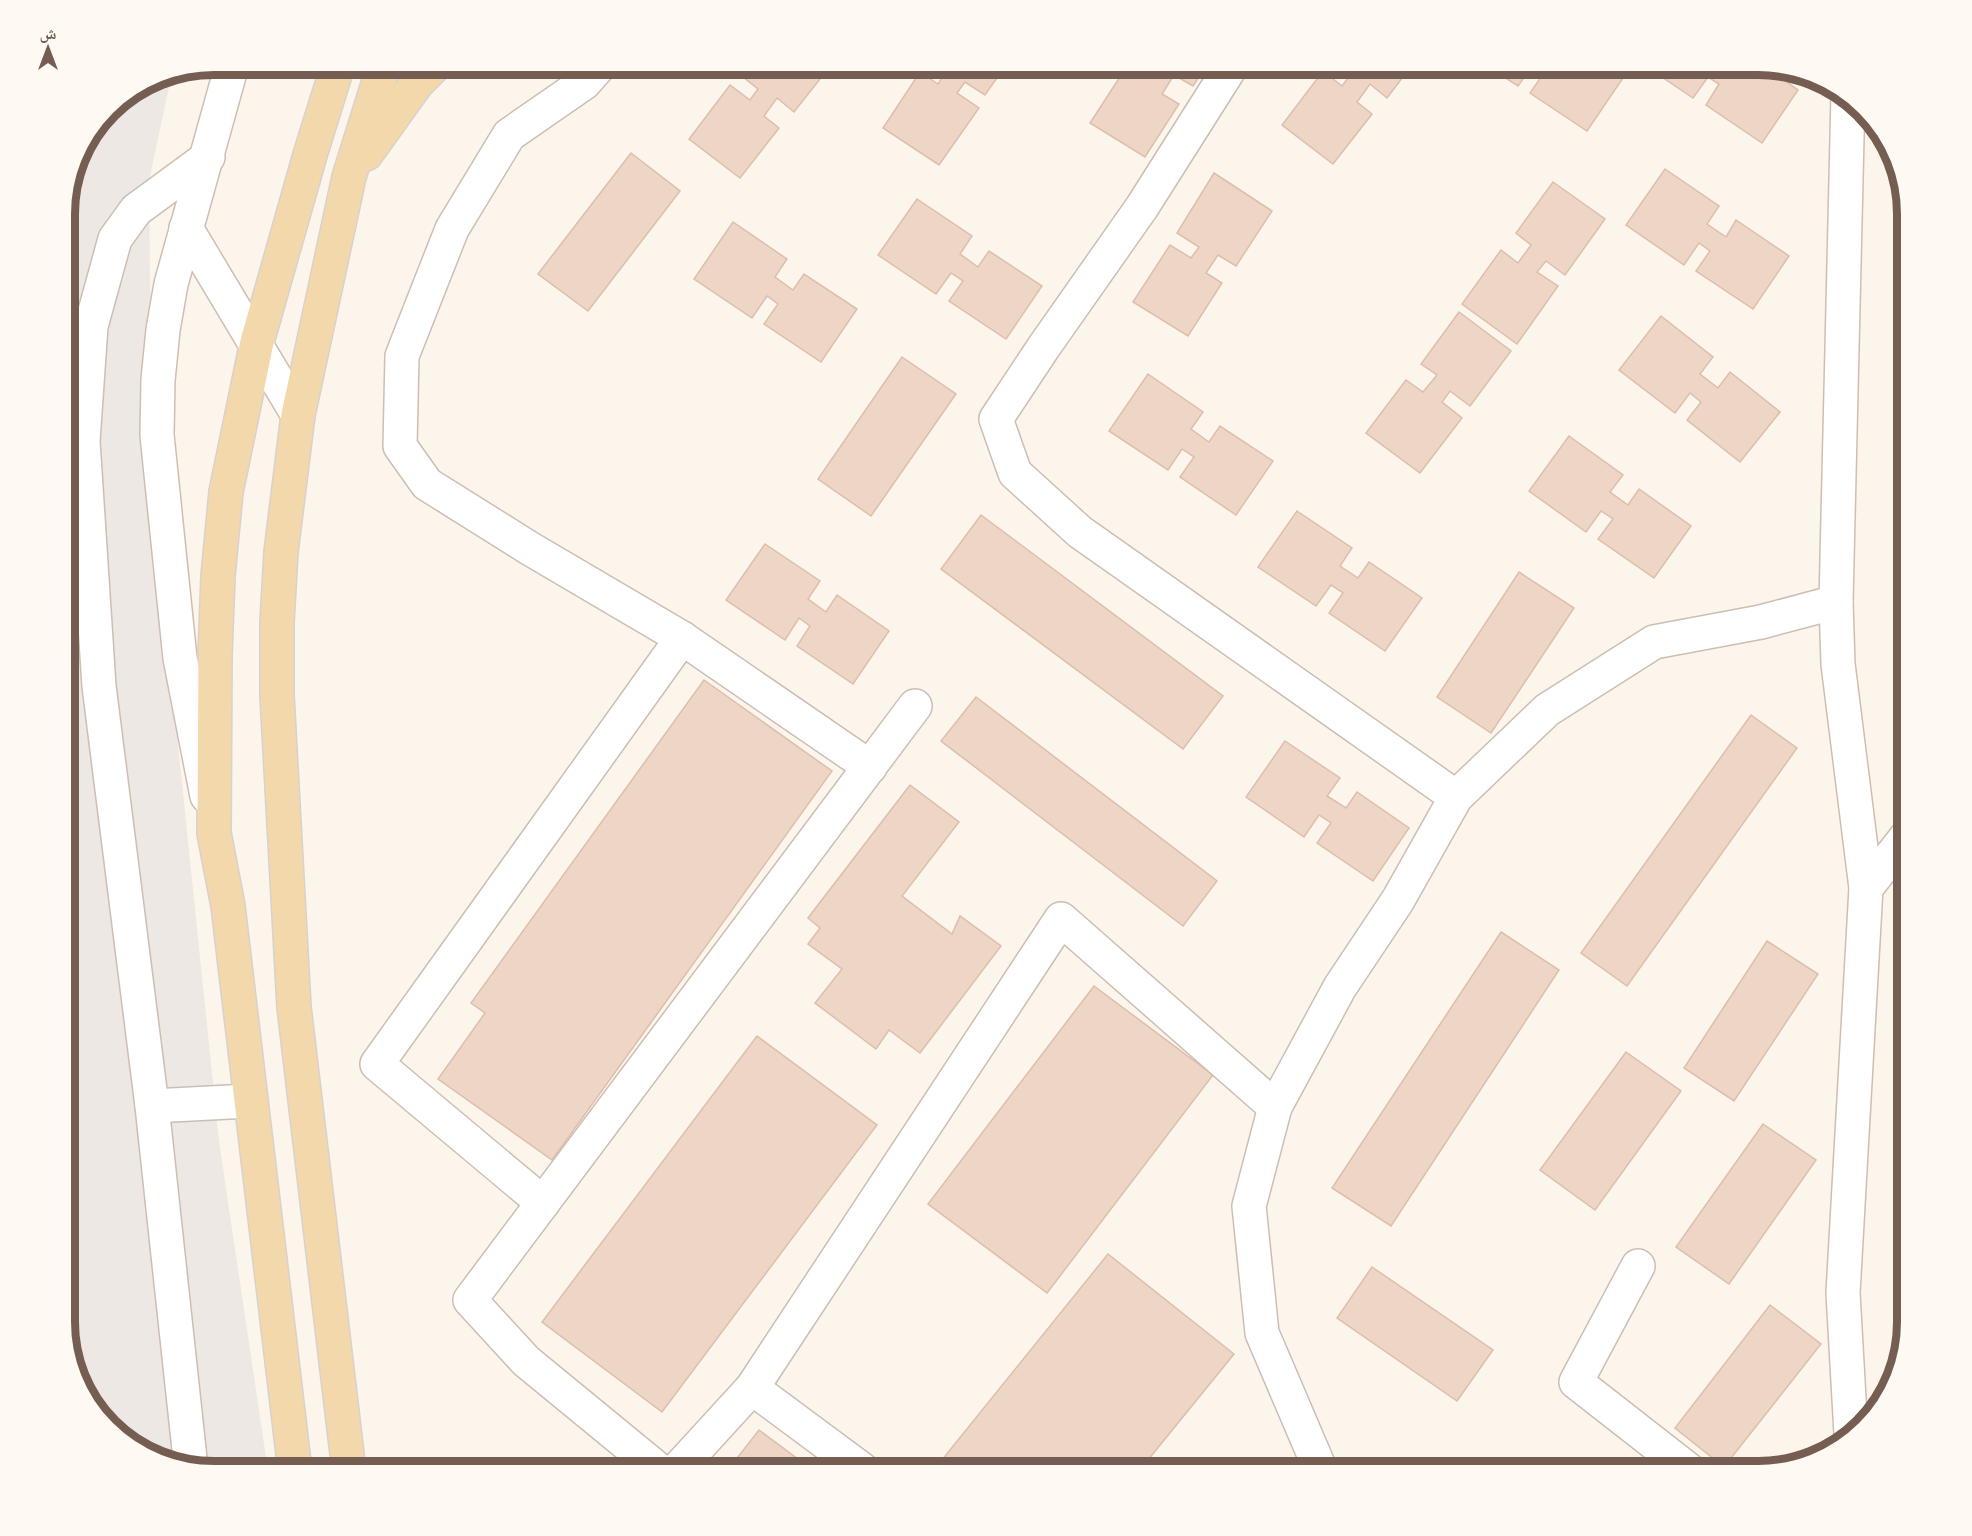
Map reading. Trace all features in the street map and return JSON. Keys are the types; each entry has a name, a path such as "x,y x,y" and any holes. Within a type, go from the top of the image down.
{"main road":[{"path":"294,1461 249,1101 228,906 214,833 215,655 219,566 226,492 256,342 335,75"},
{"path":"348,1461 294,1008 277,695 277,622 281,552 298,415 349,177 381,75"},
{"path":"349,177 425,75"}],"street":[{"path":"214,833 180,658 157,435 158,380 171,284 229,75"},
{"path":"591,75 584,83 509,135 452,229 402,356 400,446 427,484 529,548 681,638 870,767"},
{"path":"1225,75 1142,207 996,419 1016,473 1080,532 1456,797"},
{"path":"1848,107 1836,602 1838,664 1866,888 1843,1293 1850,1425"},
{"path":"190,1459 152,1106 99,686 83,441 91,326 115,239 136,210 208,157"},
{"path":"186,228 298,415"},
{"path":"1308,1461 1262,1333 1249,1206 1275,1107 1340,987 1398,900 1456,797 1547,710 1654,642 1761,622 1836,602"},
{"path":"543,1203 377,1064 681,638"},
{"path":"647,1461 526,1361 470,1300 915,706"},
{"path":"1866,888 1897,850"},
{"path":"686,1461 752,1388 1061,919 1275,1107"},
{"path":"152,1106 249,1101"},
{"path":"1638,1266 1576,1382 1676,1461"},
{"path":"752,1388 849,1461"}],"shaded area":[{"path":"170,82 149,181 150,285 166,628 219,1141 267,1461 196,1460 169,1454 129,1432 109,1414 94,1392 82,1367 75,1331 75,205 86,161 98,137 109,122 137,98"}],"building":[{"path":"740,75 823,75 794,112 777,98 764,116 779,128 740,178 689,139 730,85 750,100 758,89"},
{"path":"918,75 924,75 938,84 944,75 999,75 985,95 965,82 957,93 979,108 939,165 883,128"},
{"path":"1121,75 1142,75 1147,78 1149,75 1174,75 1162,94 1179,104 1145,157 1090,123"},
{"path":"1174,75 1200,75 1193,86"},
{"path":"1320,75 1328,75 1342,86 1350,75 1404,75 1387,98 1370,84 1357,102 1372,114 1333,164 1282,125"},
{"path":"1501,75 1526,75 1518,86"},
{"path":"1543,75 1618,75 1623,78 1587,131 1530,93"},
{"path":"1659,75 1776,76 1798,90 1762,143 1706,105 1719,84 1708,77 1693,98"},
{"path":"631,153 680,191 588,311 538,274"},
{"path":"1665,169 1719,206 1707,224 1726,237 1736,220 1789,256 1753,309 1696,271 1710,251 1699,243 1684,265 1626,225"},
{"path":"1214,173 1272,211 1236,266 1218,255 1206,273 1222,283 1188,336 1133,302 1170,245 1191,258 1199,247 1177,233"},
{"path":"1553,182 1605,219 1565,275 1546,261 1537,272 1558,286 1517,344 1462,304 1501,250 1518,263 1531,245 1516,233"},
{"path":"917,199 972,236 960,254 978,267 989,251 1042,286 1006,339 949,301 963,281 951,273 936,294 878,255"},
{"path":"733,222 787,259 775,277 793,290 804,274 857,309 821,362 764,324 778,304 767,296 752,318 694,279"},
{"path":"1459,312 1511,351 1470,406 1450,391 1442,402 1462,418 1420,473 1366,433 1406,380 1423,392 1437,375 1421,364"},
{"path":"1661,316 1713,357 1700,374 1718,388 1730,372 1780,412 1740,462 1687,420 1701,402 1690,393 1675,413 1619,370"},
{"path":"902,357 956,394 871,516 818,479"},
{"path":"1148,374 1203,412 1191,429 1209,442 1220,426 1273,461 1236,515 1180,477 1194,457 1182,449 1168,470 1109,431"},
{"path":"1569,436 1623,475 1610,492 1628,505 1639,489 1691,526 1654,578 1598,539 1613,519 1601,511 1586,532 1529,491"},
{"path":"1297,511 1352,548 1340,566 1358,578 1369,562 1422,598 1385,651 1329,613 1343,593 1331,585 1316,606 1258,567"},
{"path":"981,515 1223,696 1183,749 941,569"},
{"path":"765,544 820,581 808,599 826,612 837,595 889,631 853,684 797,646 810,626 799,618 785,640 726,600"},
{"path":"1519,572 1574,608 1491,733 1437,697"},
{"path":"704,680 832,771 552,1160 438,1079 485,1013 471,1003"},
{"path":"976,697 1217,881 1183,926 941,741"},
{"path":"1751,715 1797,748 1627,986 1581,953"},
{"path":"1285,741 1340,778 1327,796 1346,808 1357,792 1409,828 1373,881 1317,843 1331,823 1319,815 1304,837 1246,797"},
{"path":"910,785 959,822 902,896 952,934 960,916 1001,946 920,1053 889,1030 876,1049 815,1003 842,969 808,944 820,928 808,918"},
{"path":"1501,932 1559,970 1391,1226 1332,1188"},
{"path":"1767,941 1818,974 1734,1101 1684,1068"},
{"path":"1094,986 1213,1075 1047,1293 928,1204"},
{"path":"757,1036 877,1125 662,1412 542,1322"},
{"path":"1626,1052 1681,1091 1595,1210 1540,1170"},
{"path":"1763,1124 1816,1160 1729,1284 1676,1247"},
{"path":"1108,1254 1234,1354 1147,1461 941,1461"},
{"path":"1372,1267 1493,1350 1457,1401 1337,1318"},
{"path":"1770,1305 1821,1344 1729,1461 1716,1461 1675,1428"},
{"path":"759,1430 801,1461 735,1461"}]}
